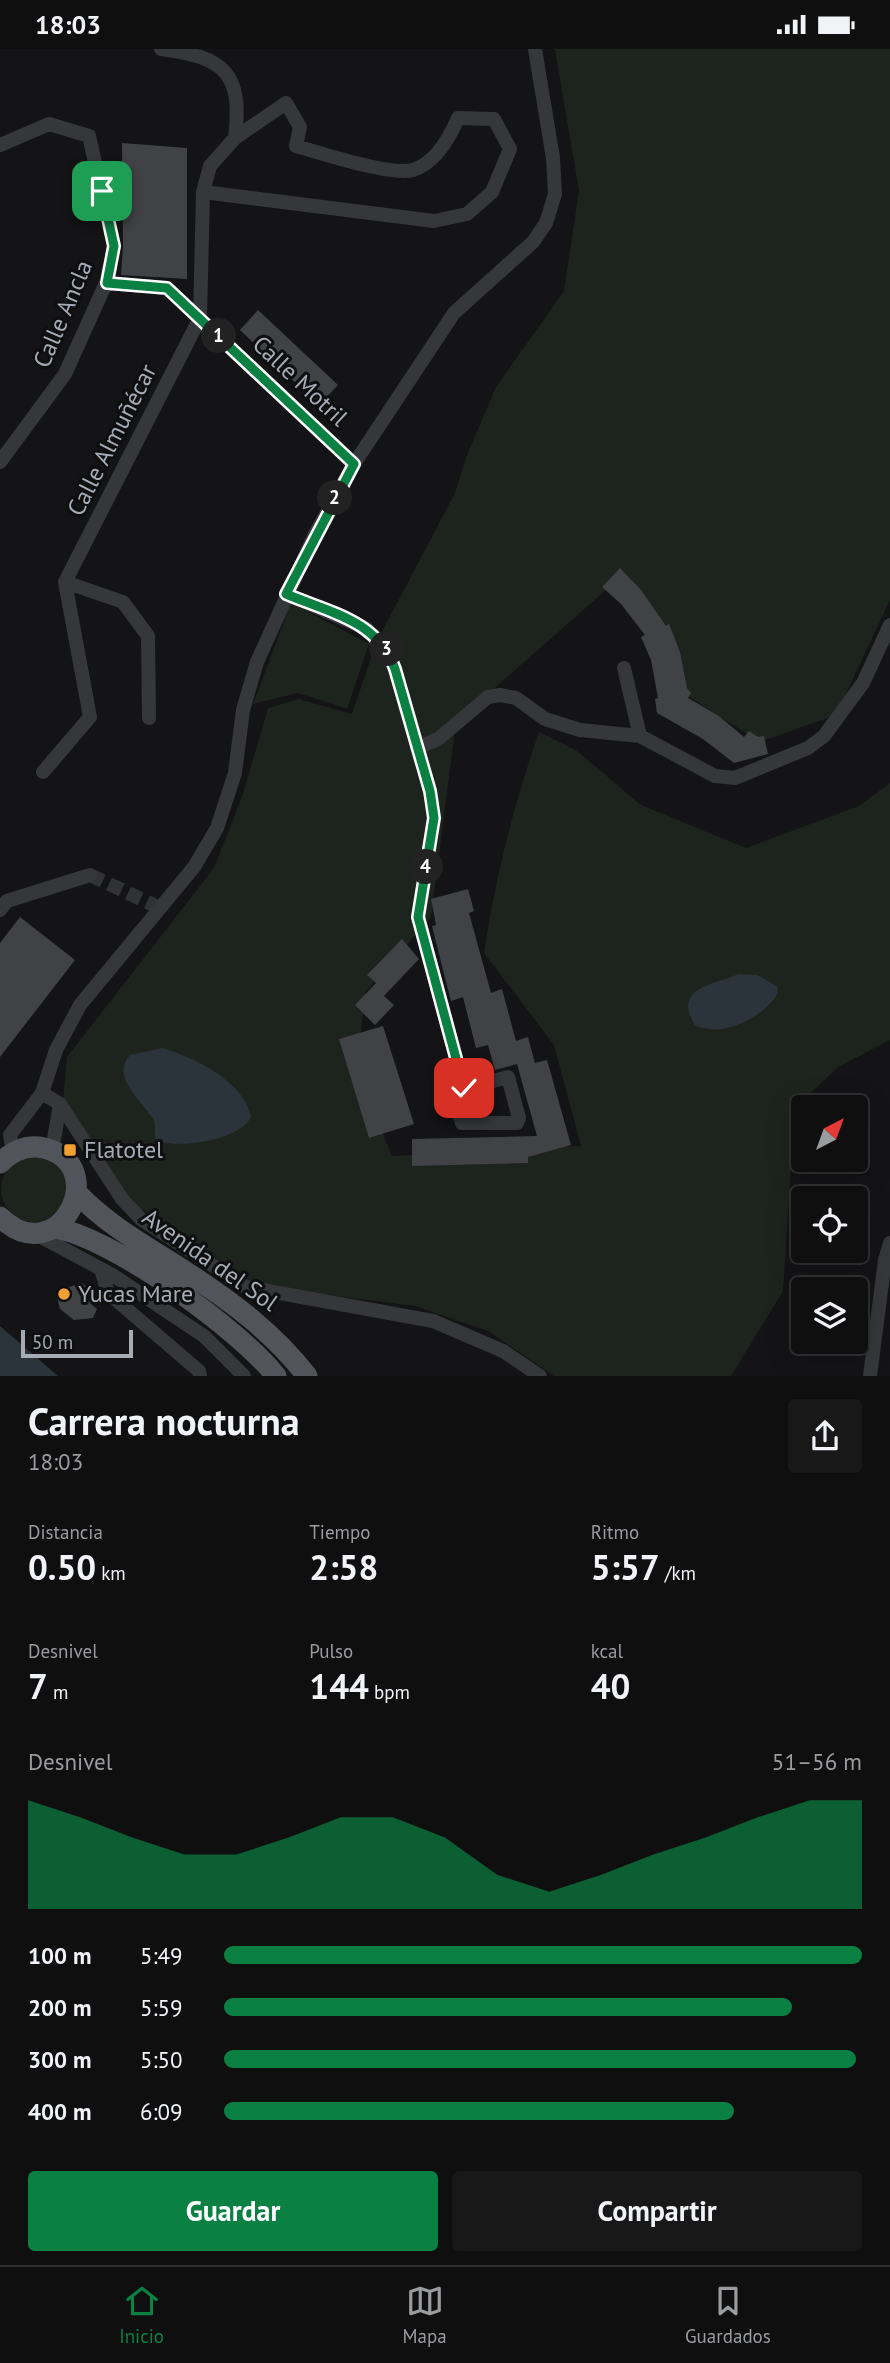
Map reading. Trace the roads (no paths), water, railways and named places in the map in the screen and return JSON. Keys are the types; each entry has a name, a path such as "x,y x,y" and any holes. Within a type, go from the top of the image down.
{"main road":[{"path":"0,1217 21,1231 34,1233 55,1228 74,1207 77,1193 73,1173 61,1156 52,1151 32,1147 5,1154"},
{"name":"Avenida del Sol","path":"77,1193 92,1209 139,1244 221,1295 284,1346 307,1376"},
{"name":"Avenida del Sol","path":"55,1228 89,1237 199,1307 276,1376"}],"street":[{"path":"161,49 213,60 233,84 239,109 235,138"},
{"path":"5,1154 10,1135 42,1093 56,1051 80,1005 194,867 217,828 235,773 243,710 257,662 286,594 354,464 454,313 533,243 546,223 555,194 553,158 535,49"},
{"path":"200,318 202,192 210,166 235,138 286,103 300,127 296,146 354,162 411,170 431,161 457,118 494,119 510,149 492,192 467,214 434,221 202,192"},
{"name":"Calle Ancla","path":"0,145 49,124 89,137 114,246 107,283 65,374 0,462"},
{"name":"Calle Motril","path":"107,283 167,288 354,464"},
{"name":"Calle Almuñécar","path":"65,582 200,318"},
{"path":"43,772 90,717 65,582 123,602 148,636 149,718"},
{"path":"286,594 367,629 380,639 395,669 430,791 434,818 418,917 464,1088 453,1091 462,1123 517,1123 519,1118 508,1077 475,1086"},
{"path":"417,748 438,739 488,697 500,695 516,698 545,719 580,730 640,736 715,776 736,778 808,748 824,736 845,712 863,683 890,625"},
{"path":"624,668 640,736"},
{"path":"0,910 7,901 90,875"},
{"path":"42,1093 60,1104 122,1199 141,1219 246,1287 433,1321 503,1351 540,1376"},
{"path":"52,1151 60,1104"},
{"path":"34,1233 101,1269 204,1336 244,1376"},
{"path":"870,1376 884,1260 890,1243"},
{"path":"101,1269 108,1293 199,1371 200,1376"}],"tunnel":[{"path":"90,875 162,909"}],"place":[{"name":"Flatotel","path":"70,1150"},
{"name":"Yucas Mare","path":"64,1294"}]}
